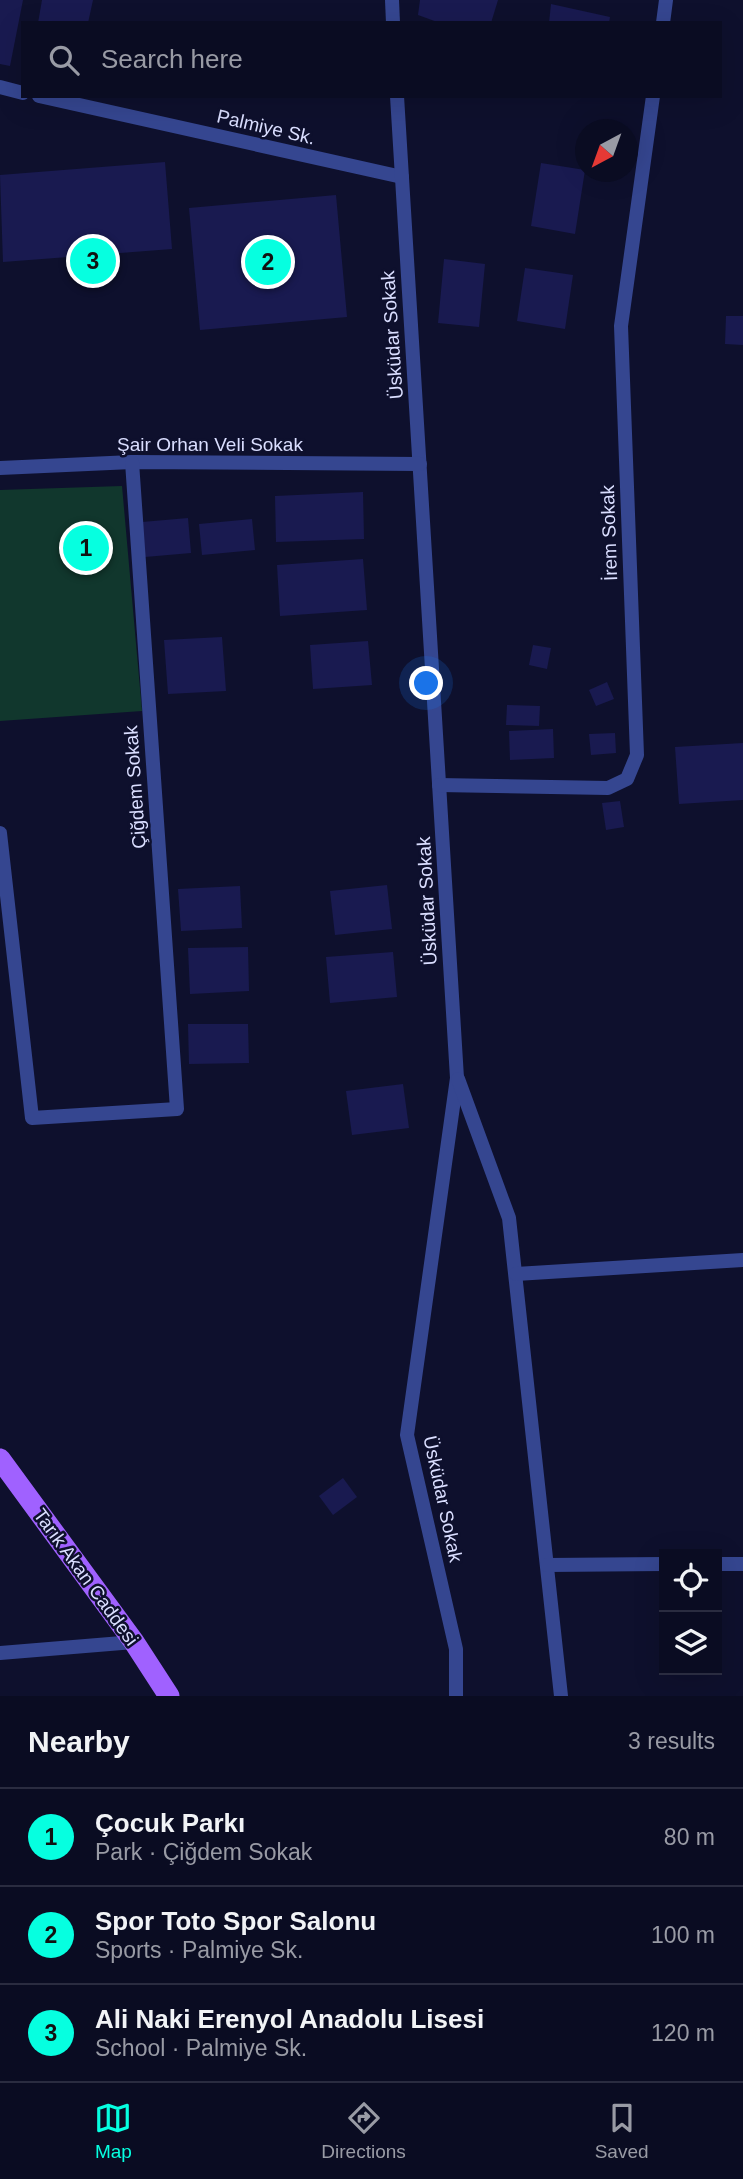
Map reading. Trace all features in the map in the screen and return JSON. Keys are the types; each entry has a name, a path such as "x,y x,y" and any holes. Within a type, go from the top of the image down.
{"main road":[{"name":"Tarık Akan Caddesi","path":"0,1459 134,1642 169,1696"}],"street":[{"path":"391,0 393,21"},
{"path":"663,21 666,0"},
{"path":"0,88 21,93"},
{"name":"Palmiye Sk.","path":"48,98 402,177"},
{"name":"Üsküdar Sokak","path":"397,98 457,1078 407,1435 456,1649 456,1696"},
{"name":"İrem Sokak","path":"439,785 608,788 627,779 636,755 621,326 653,98"},
{"name":"Şair Orhan Veli Sokak","path":"0,468 132,462 420,464"},
{"name":"Çiğdem Sokak","path":"0,833 32,1118 177,1109 132,462"},
{"path":"457,1078 509,1218 561,1696"},
{"path":"516,1274 743,1260"},
{"path":"547,1565 659,1564"},
{"path":"722,1564 743,1564"},
{"path":"0,1653 134,1642"}],"green space":[{"path":"122,486 142,711 0,721 0,490"}],"building":[{"path":"0,0 23,0 10,66 0,64"},
{"path":"42,0 93,0 88,21 38,21"},
{"path":"420,0 498,0 492,21 434,21 418,15"},
{"path":"551,4 610,17 609,21 549,21"},
{"path":"165,162 172,249 3,262 0,175"},
{"path":"541,163 575,168 575,182 583,182 575,234 531,226"},
{"path":"336,195 347,317 200,330 189,208"},
{"path":"444,259 485,264 479,327 438,323"},
{"path":"525,268 573,275 565,329 517,321"},
{"path":"726,316 743,316 743,345 725,344"},
{"path":"363,492 364,539 276,542 275,496"},
{"path":"188,518 191,553 145,557 142,522"},
{"path":"252,519 255,550 202,555 199,524"},
{"path":"363,559 367,610 280,616 277,565"},
{"path":"222,637 226,691 168,694 164,640"},
{"path":"368,641 372,685 313,689 310,645"},
{"path":"533,645 551,648 547,669 529,665"},
{"path":"607,682 614,699 596,706 589,690"},
{"path":"507,705 540,706 539,726 506,725"},
{"path":"553,729 554,758 510,760 509,731"},
{"path":"615,733 616,753 591,755 589,734"},
{"path":"743,743 743,800 679,804 675,747"},
{"path":"620,801 624,827 606,830 602,803"},
{"path":"387,885 392,929 335,935 330,891"},
{"path":"240,886 242,928 181,931 178,889"},
{"path":"248,947 249,991 190,994 188,948"},
{"path":"393,952 397,997 330,1003 326,957"},
{"path":"188,1024 248,1024 249,1063 189,1064"},
{"path":"403,1084 409,1128 352,1135 346,1091"},
{"path":"343,1478 357,1497 333,1515 319,1496"}],"place":[{"name":"Ali Naki Erenyol Anadolu Lisesi","path":"93,261"},
{"name":"Spor Toto Spor Salonu","path":"268,262"},
{"name":"Çocuk Parkı","path":"86,548"}]}
